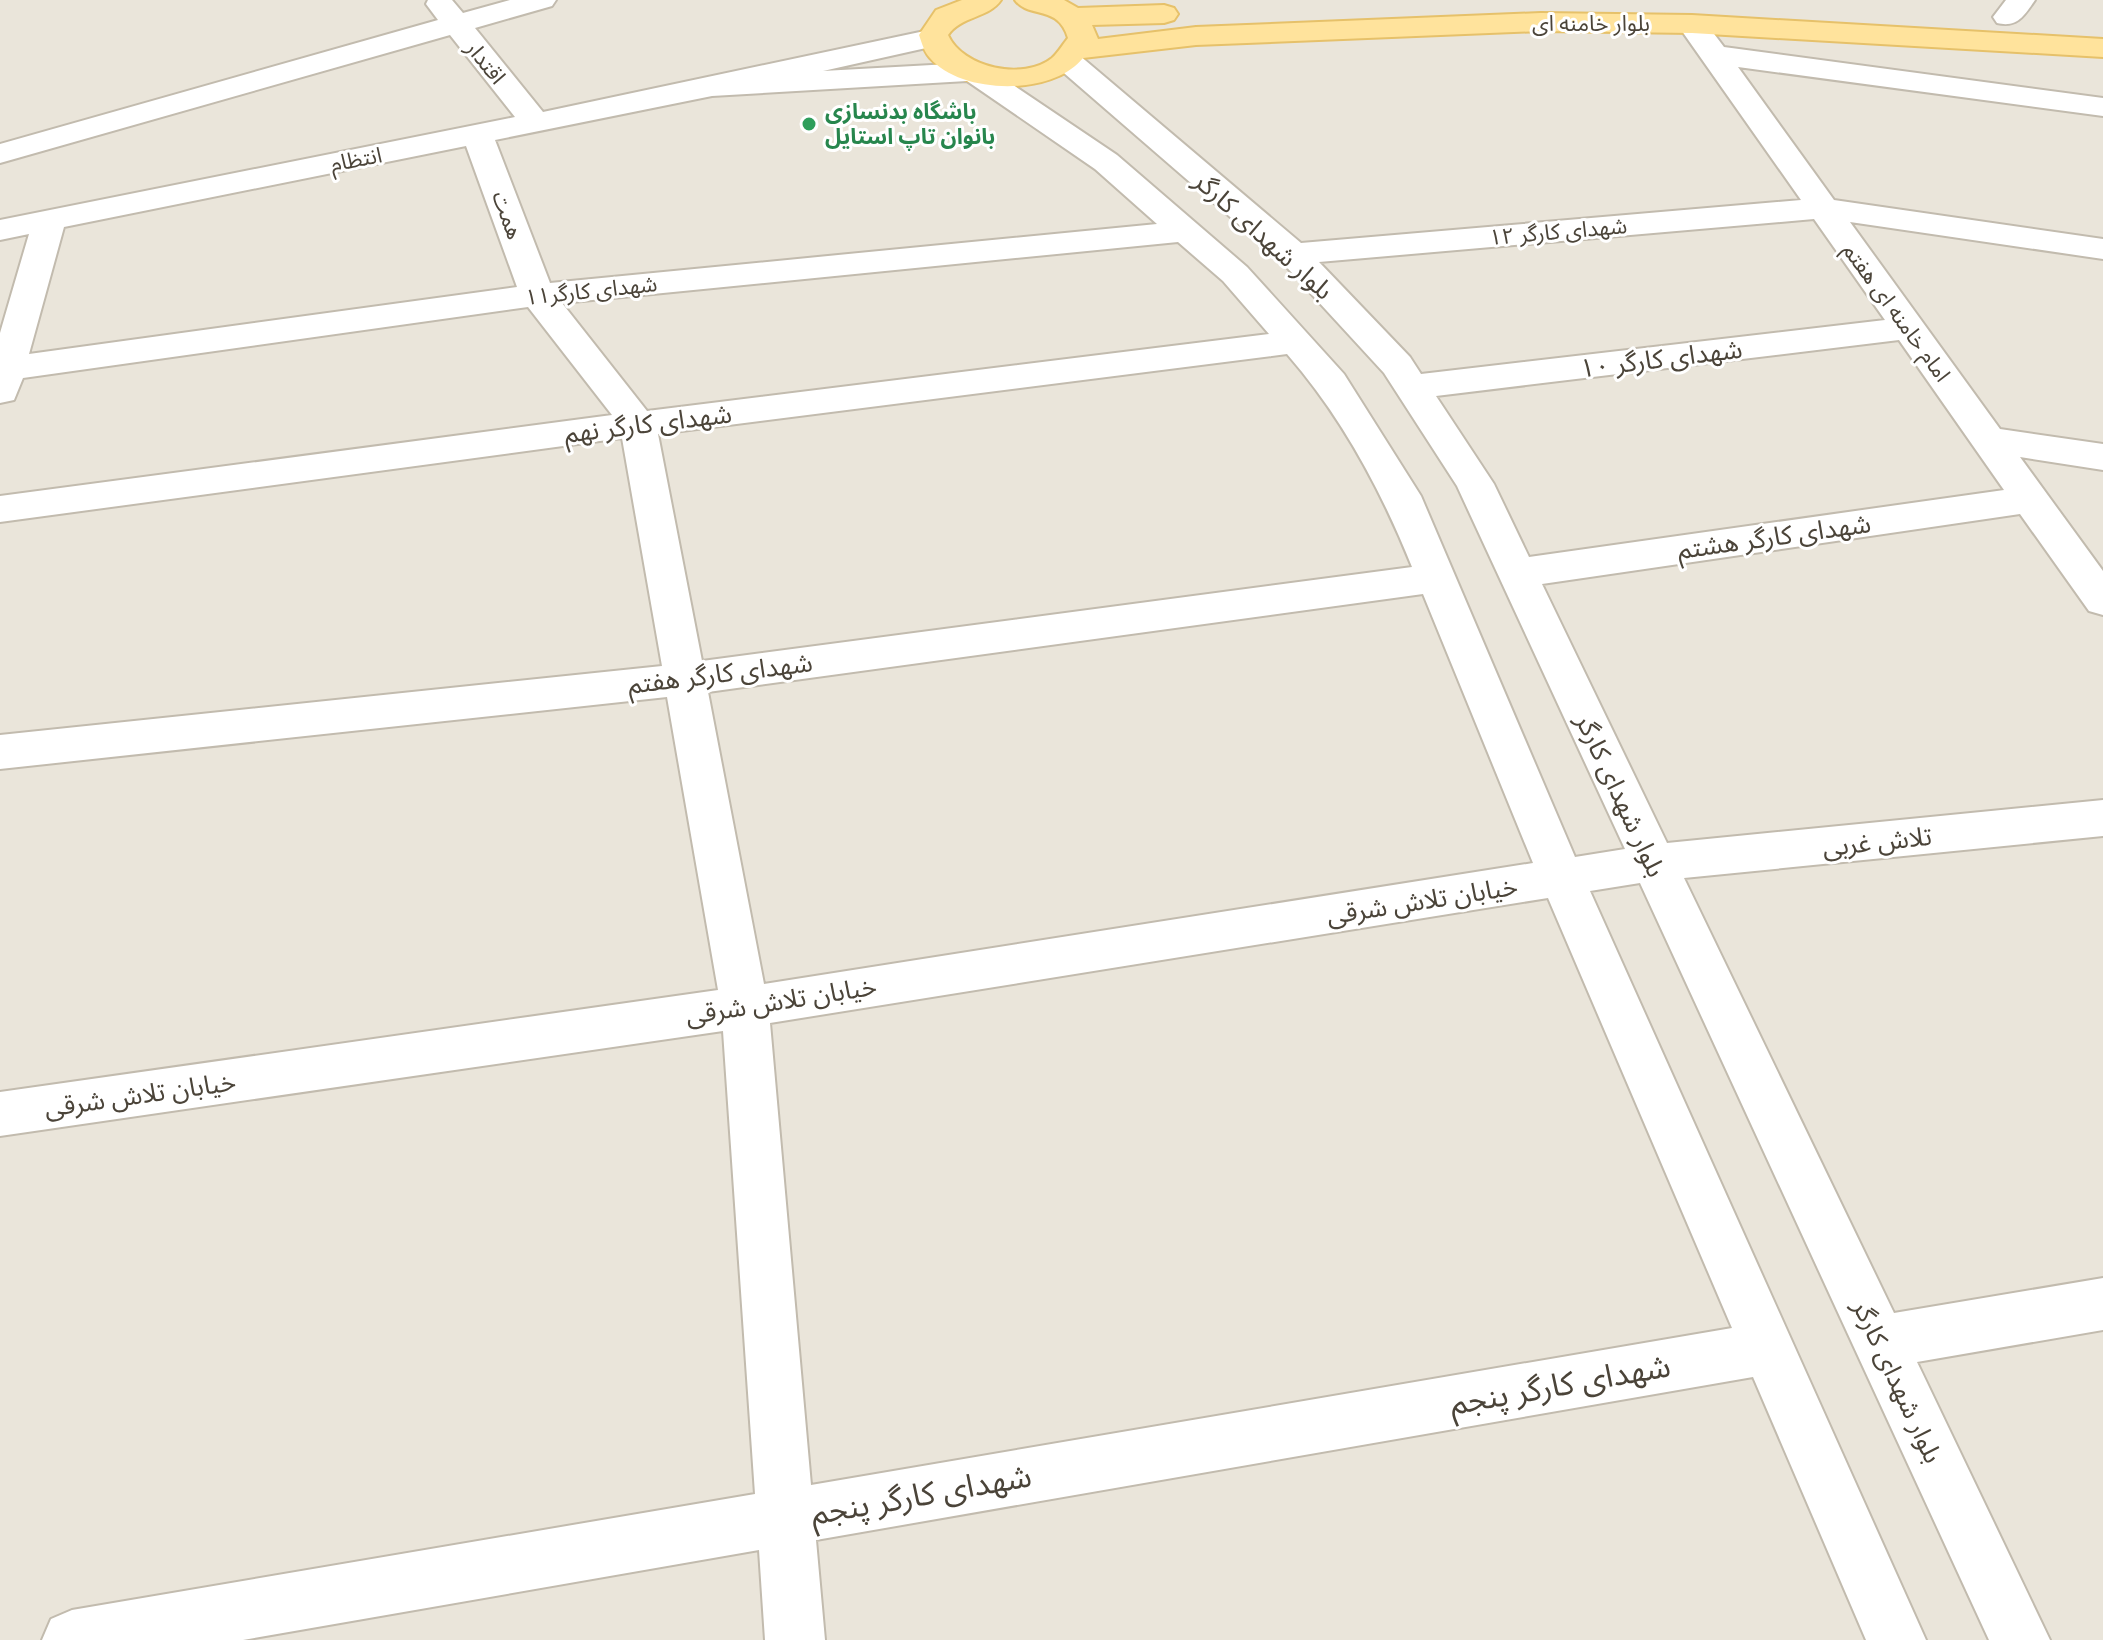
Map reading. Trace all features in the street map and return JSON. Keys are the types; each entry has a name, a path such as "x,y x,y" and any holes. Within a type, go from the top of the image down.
{"main road":[{"path":"973,73 949,63 937,51 931,24 966,5 987,0"},
{"path":"1032,0 1073,17 1471,0"},
{"name":"بلوار خامنه ای","path":"973,73 1017,77 1054,69 1074,56 1196,36 1703,12 2014,9 2103,24"},
{"name":"بلوار خامنه ای","path":"1703,12 2103,48"},
{"path":"1073,17 1081,28 1083,39 1074,56"}],"street":[{"name":"اقتدار","path":"437,0 536,123"},
{"path":"0,154 542,0"},
{"name":"امام خامنه ای هفتم","path":"1703,12 1714,55 2103,601"},
{"path":"712,87 931,24"},
{"path":"1714,55 2103,107"},
{"name":"بلوار شهدای کارگر","path":"1074,56 1293,254 1397,365 1475,484 2020,1640"},
{"path":"712,87 973,73"},
{"name":"بلوار شهدای کارگر","path":"973,73 1106,162 1235,274 1331,382 1402,496 1562,878 1896,1640"},
{"name":"انتظام","path":"0,230 712,87"},
{"name":"همت","path":"478,135 537,295 638,424"},
{"name":"شهدای کارگر ۱۲","path":"1293,254 1823,208 2103,249"},
{"path":"3,377 49,221"},
{"name":"شهدای کارگر۱۱","path":"3,377 537,295 1184,231"},
{"name":"شهدای کارگر ۱۰","path":"1412,387 1909,328"},
{"name":"شهدای کارگر نهم","path":"0,509 638,424 1296,342"},
{"path":"638,424 745,1007 795,1640"},
{"path":"1988,440 2103,457"},
{"name":"شهدای کارگر هشتم","path":"1518,573 2030,499"},
{"name":"شهدای کارگر هفتم","path":"0,752 687,679 1438,578"},
{"name":"تلاش غربی","path":"1562,878 1652,863 2103,818"},
{"name":"خیابان تلاش شرقی","path":"0,1114 745,1007 1562,878"},
{"path":"1880,1342 2103,1304"},
{"name":"شهدای کارگر پنجم","path":"72,1640 1770,1348"}],"shaded area":[{"path":"0,0 2103,0 2103,1640 0,1640"}],"place":[{"name":"باشگاه بدنسازی بانوان تاپ استایل","path":"809,124"}]}
